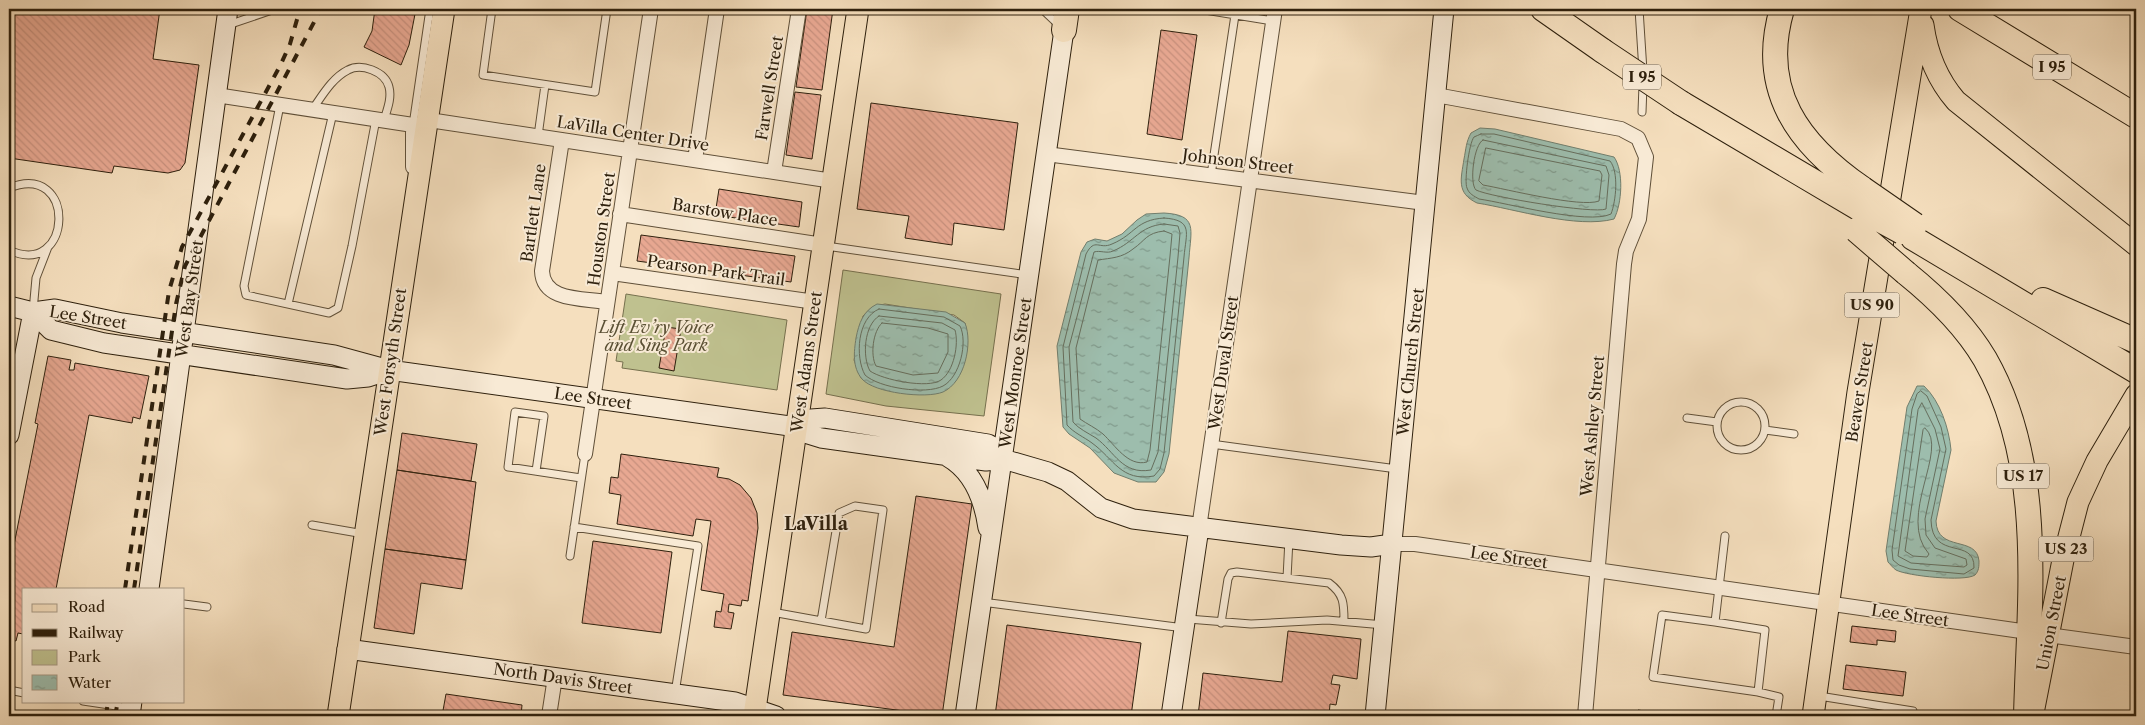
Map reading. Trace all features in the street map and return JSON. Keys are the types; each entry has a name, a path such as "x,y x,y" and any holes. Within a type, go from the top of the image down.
{"highway":[{"name":"I 95","path":"1542,9 1681,103 1859,210"},
{"path":"1782,9 1777,28 1776,59 1780,88 1790,114 1805,140 1859,210 1914,231 1988,274 2133,340"},
{"name":"I 95","path":"1960,9 2136,116"},
{"name":"US 17","path":"1859,210 1906,273 1938,300 1969,335 1993,373 2006,406 2021,462 2027,504 2030,560 2038,634 2026,716"},
{"path":"1914,231 2136,371"}],"main road":[{"name":"West Forsyth Street","path":"338,716 413,204 421,122 444,9"},
{"name":"West Adams Street","path":"755,713 858,9"},
{"path":"1921,9 1929,56 1938,77 1956,101 2136,245"},
{"name":"Beaver Street","path":"1813,716 1858,392 1921,9"},
{"name":"Union Street","path":"2032,716 2038,634 2078,502 2097,461 2136,395"}],"street":[{"name":"Houston Street","path":"585,454 651,9"},
{"path":"695,160 717,9"},
{"name":"Farwell Street","path":"774,172 799,9"},
{"name":"West Church Street","path":"1375,716 1444,9"},
{"name":"West Duval Street","path":"1172,716 1274,15"},
{"name":"West Bay Street","path":"149,588 185,333 226,17"},
{"name":"West Monroe Street","path":"965,716 1065,19"},
{"name":"LaVilla Center Drive","path":"216,95 380,120 421,122 538,136 833,180"},
{"name":"West Ashley Street","path":"1436,95 1621,129 1630,132 1641,142 1646,163 1639,220 1626,251 1624,264 1584,716"},
{"name":"Bartlett Lane","path":"562,140 542,271 544,283 558,294 607,302"},
{"name":"Johnson Street","path":"1046,154 1425,203"},
{"name":"Barstow Place","path":"620,214 823,246"},
{"name":"Pearson Park Trail","path":"612,273 815,302"},
{"path":"9,306 33,312 9,435"},
{"name":"Lee Street","path":"33,312 55,310 185,333 334,355 389,370 797,427 808,434 822,438 986,462 1003,459 1058,476 1096,505 1116,515 1199,528 1357,546 1415,544 2136,647"},
{"name":"Lee Street","path":"33,312 45,326 58,332 136,348 347,378 368,377 389,370"},
{"name":"Lee Street","path":"797,427 811,419 825,418 936,434 988,444 997,449 1003,459"},
{"path":"944,456 966,471 979,491 986,518 990,546"},
{"name":"North Davis Street","path":"348,649 735,702 755,713 776,716"},
{"path":"548,716 555,677"}],"lane":[{"path":"226,17 235,9"},
{"path":"226,17 275,9"},
{"path":"421,122 430,9"},
{"path":"492,9 482,75 594,92 607,9"},
{"path":"1042,9 1065,19"},
{"path":"1200,9 1235,15 1274,15"},
{"path":"1639,9 1643,49 1642,112"},
{"path":"1211,175 1235,15"},
{"path":"280,105 244,286 246,294 329,313 338,308 380,120 390,102 389,86 380,74 363,67 349,69 337,76 312,110"},
{"path":"538,136 545,85"},
{"path":"288,304 333,113"},
{"path":"9,188 30,184 38,186 52,196 59,212 59,229 38,269 33,312"},
{"path":"9,250 18,254 32,254 51,243"},
{"path":"823,246 1029,276"},
{"path":"1746,402 1759,409 1765,422 1765,430 1758,443 1752,448 1738,450 1730,448 1719,437 1717,422 1722,410 1727,406 1733,403 1746,402"},
{"path":"536,471 544,416 516,412 508,467 582,478"},
{"path":"1687,418 1717,422"},
{"path":"1765,430 1794,434"},
{"path":"1211,444 1399,469"},
{"path":"570,556 585,454"},
{"path":"769,612 866,629 883,510 855,506 839,513 821,621"},
{"path":"312,525 364,534"},
{"path":"574,527 698,546 675,694"},
{"path":"1715,622 1725,536"},
{"path":"1287,578 1289,539"},
{"path":"1221,623 1231,573 1329,583 1340,592 1344,602 1344,621"},
{"path":"982,602 1185,624 1251,624 1297,620 1344,621 1384,625"},
{"path":"185,604 207,607"},
{"path":"1758,692 1764,630 1662,615 1652,677 1758,692 1779,697 1776,716"},
{"path":"9,690 22,693"},
{"path":"1816,695 1913,711"},
{"path":"89,702 131,709"}],"green space":[{"path":"843,270 1001,294 984,416 886,406 826,394","holes":["885,304 954,315 965,323 967,339 964,360 955,382 897,392 872,385 861,378 854,360 863,316 872,307"]},
{"name":"Lift Ev’ry Voice and Sing Park","path":"626,294 787,320 777,390 622,368 623,362 616,361"}],"water":[{"path":"1480,128 1495,129 1614,157 1619,170 1621,188 1619,205 1614,219 1582,222 1564,220 1477,203 1470,199 1463,190 1461,179 1469,136"},
{"path":"1164,213 1183,217 1190,225 1189,258 1169,454 1164,472 1156,482 1138,482 1114,473 1090,448 1069,434 1063,427 1057,346 1081,252 1087,242 1095,239 1107,241 1122,234 1146,214"},
{"path":"877,304 946,312 965,323 968,341 965,361 962,371 951,387 935,394 913,395 877,388 862,379 855,364 856,338 862,318 868,310"},
{"path":"1917,386 1924,386 1930,392 1946,424 1951,450 1936,521 1938,531 1943,537 1972,548 1977,553 1979,561 1978,570 1975,575 1969,577 1949,578 1912,574 1896,570 1888,562 1886,551 1907,407"}],"building":[{"path":"9,9 160,9 153,59 199,65 185,163 180,170 168,173 114,166 112,173 9,158"},
{"path":"375,9 416,9 409,45 401,65 364,47 372,31"},
{"path":"807,9 833,9 822,90 796,87"},
{"path":"1161,30 1197,35 1182,140 1147,134"},
{"path":"795,92 821,95 812,159 786,155"},
{"path":"871,103 1018,123 1004,230 954,223 952,245 905,238 909,216 857,209"},
{"path":"719,189 802,202 799,227 715,215"},
{"path":"641,235 795,256 791,282 637,261"},
{"path":"666,327 681,329 674,371 659,368"},
{"path":"48,356 71,360 69,370 74,370 75,363 149,376 140,419 133,417 132,423 89,415 56,588 22,588 22,634 18,633 16,641 9,639 9,570 38,424 35,423"},
{"path":"402,433 477,444 471,481 397,470"},
{"path":"621,454 719,468 717,477 729,479 740,485 751,498 757,513 758,528 748,601 742,600 741,606 729,604 728,612 734,613 731,629 714,627 716,611 721,612 724,594 701,590 711,521 696,519 693,536 617,524 621,495 609,493 611,477 618,478"},
{"path":"397,470 476,482 466,560 385,549"},
{"path":"916,496 972,504 942,716 783,695 792,632 894,647"},
{"path":"593,541 672,552 661,633 582,623"},
{"path":"385,549 466,560 462,589 421,583 414,634 374,628"},
{"path":"1007,625 1141,643 1131,716 995,716"},
{"path":"1852,626 1896,631 1895,642 1877,640 1877,645 1850,642"},
{"path":"1288,631 1361,639 1357,679 1333,675 1331,684 1340,685 1336,705 1330,704 1329,716 1198,716 1203,673 1282,682"},
{"path":"1846,665 1906,672 1903,696 1843,689"},
{"path":"446,694 522,705 521,716 442,716"},
{"path":"1638,710 1676,716 1637,716"},
{"path":"1676,711 1714,716 1676,716"}],"railway":[{"path":"125,588 169,291 182,247 281,64 290,44 300,9"},
{"path":"134,588 176,304 185,266 321,9"},
{"path":"106,716 108,702"},
{"path":"115,716 118,702"}],"district":[{"name":"LaVilla","path":"816,524"}]}
